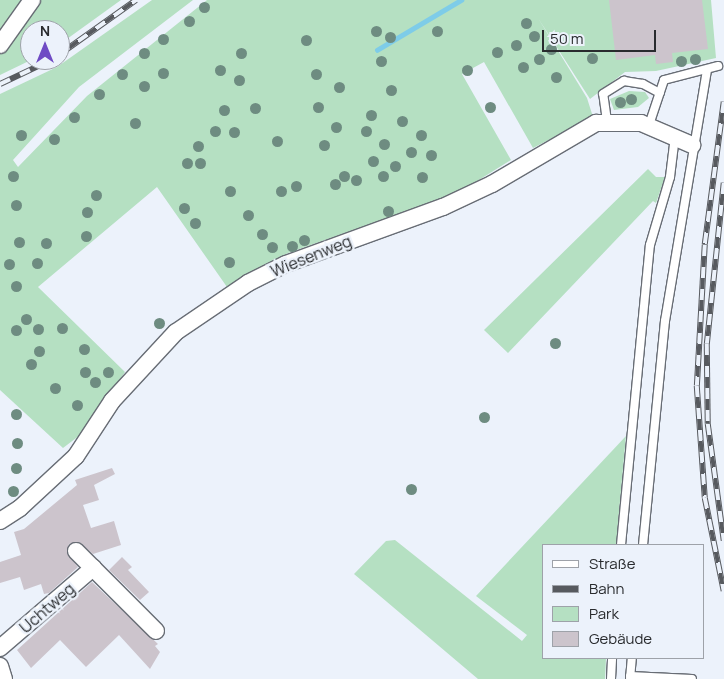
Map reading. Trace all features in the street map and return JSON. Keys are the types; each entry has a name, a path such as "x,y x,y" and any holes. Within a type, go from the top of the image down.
{"street":[{"path":"0,45 32,0"},
{"path":"607,121 649,125 692,145"},
{"name":"Wiesenweg","path":"0,521 20,508 76,456 112,400 140,368 211,305 286,264 443,207 520,161 607,121"},
{"path":"76,550 156,631"},
{"name":"Uchtweg","path":"0,648 93,568"},
{"path":"0,666 4,679"}],"lane":[{"path":"649,125 664,80 718,66"},
{"path":"643,544 665,321 692,145 707,69"},
{"path":"607,121 603,94 624,81 643,84 660,93"},
{"path":"621,544 650,245 670,177 676,139"},
{"path":"611,679 612,659"},
{"path":"632,659 630,678 692,679"}],"green space":[{"path":"0,0 121,0 70,37 70,20 20,20 20,65 0,75"},
{"path":"152,0 193,0 79,87 13,160 18,167 87,96 207,0 711,0 716,58 656,71 625,72 590,99 538,18 587,98 593,117 533,148 484,62 462,74 511,160 458,193 288,253 227,287 157,187 38,287 125,372 84,432 63,448 0,390 0,94 51,70 70,70 70,58"},
{"path":"629,91 645,92 649,98 638,107 614,110 610,99"},
{"path":"648,169 656,177 665,177 656,203 653,201 508,353 484,330"},
{"path":"626,436 616,544 542,544 542,659 606,659 605,679 478,679 354,574 386,541 395,540 522,641 527,635 476,596"}],"building":[{"path":"609,0 702,0 708,49 672,53 673,62 656,64 655,55 616,60"},
{"path":"112,468 115,474 94,485 99,500 83,505 91,528 114,521 121,545 93,554 79,542 69,544 67,554 78,567 49,593 44,594 41,584 24,590 20,577 0,583 0,562 21,555 14,532 24,529 77,485 75,480"},
{"path":"122,557 132,567 128,570 149,592 140,600 109,570"},
{"path":"92,582 158,644 155,646 160,652 150,669 119,635 86,667 60,640 31,668 17,650"}],"waterway":[{"path":"377,50 461,0"}],"railway":[{"path":"70,47 136,0"},
{"path":"0,84 30,70"},
{"path":"724,102 705,245 697,386 705,498 724,591"},
{"path":"724,183 707,344 708,424 724,541"}]}
